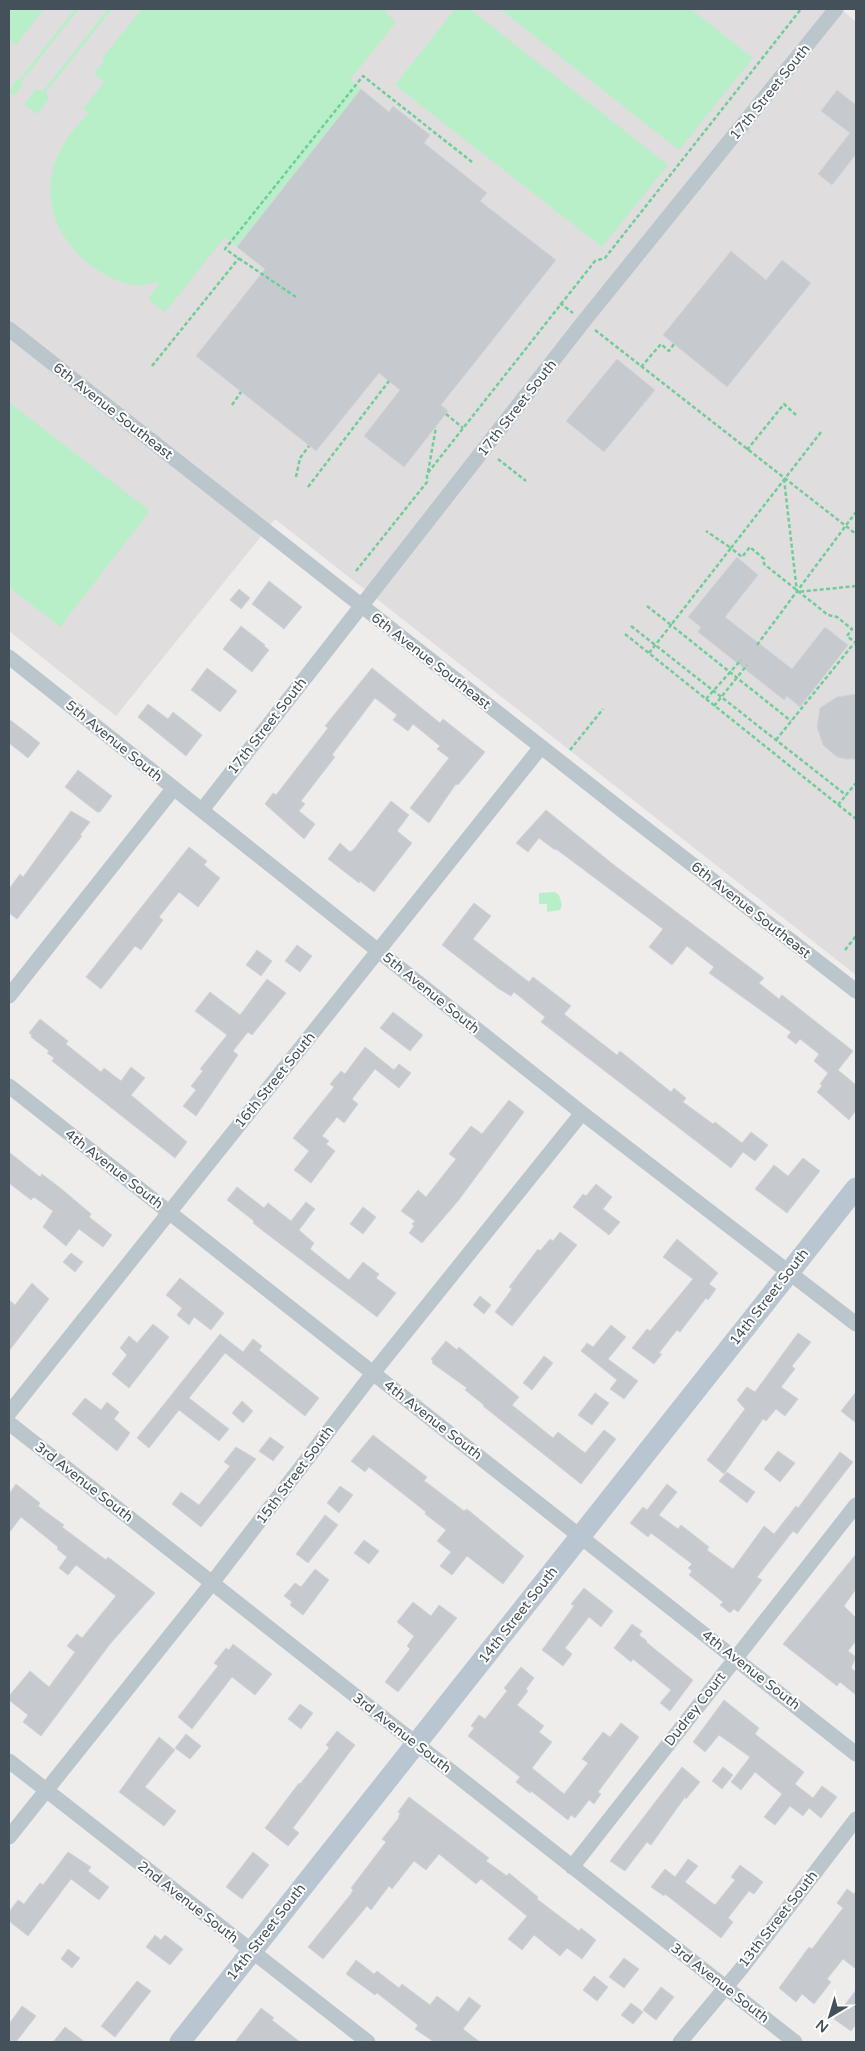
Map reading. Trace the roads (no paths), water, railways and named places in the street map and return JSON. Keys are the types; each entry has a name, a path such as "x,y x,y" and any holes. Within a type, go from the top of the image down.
{"street":[{"name":"17th Street South","path":"202,810 584,321 836,9"},
{"name":"6th Avenue Southeast","path":"9,329 541,747 856,991"},
{"name":"5th Avenue South","path":"9,657 582,1113 856,1324"},
{"name":"16th Street South","path":"9,1413 541,747"},
{"path":"9,996 173,789"},
{"name":"4th Avenue South","path":"9,1086 856,1754"},
{"name":"15th Street South","path":"9,1837 212,1583 373,1373 582,1113"},
{"name":"14th Street South","path":"180,2042 856,1188"},
{"name":"3rd Avenue South","path":"9,1423 795,2042"},
{"name":"Dudrey Court","path":"572,1867 856,1505"},
{"name":"2nd Avenue South","path":"9,1761 368,2042"},
{"name":"13th Street South","path":"680,2042 724,1987 741,1969 856,1819"}]}
